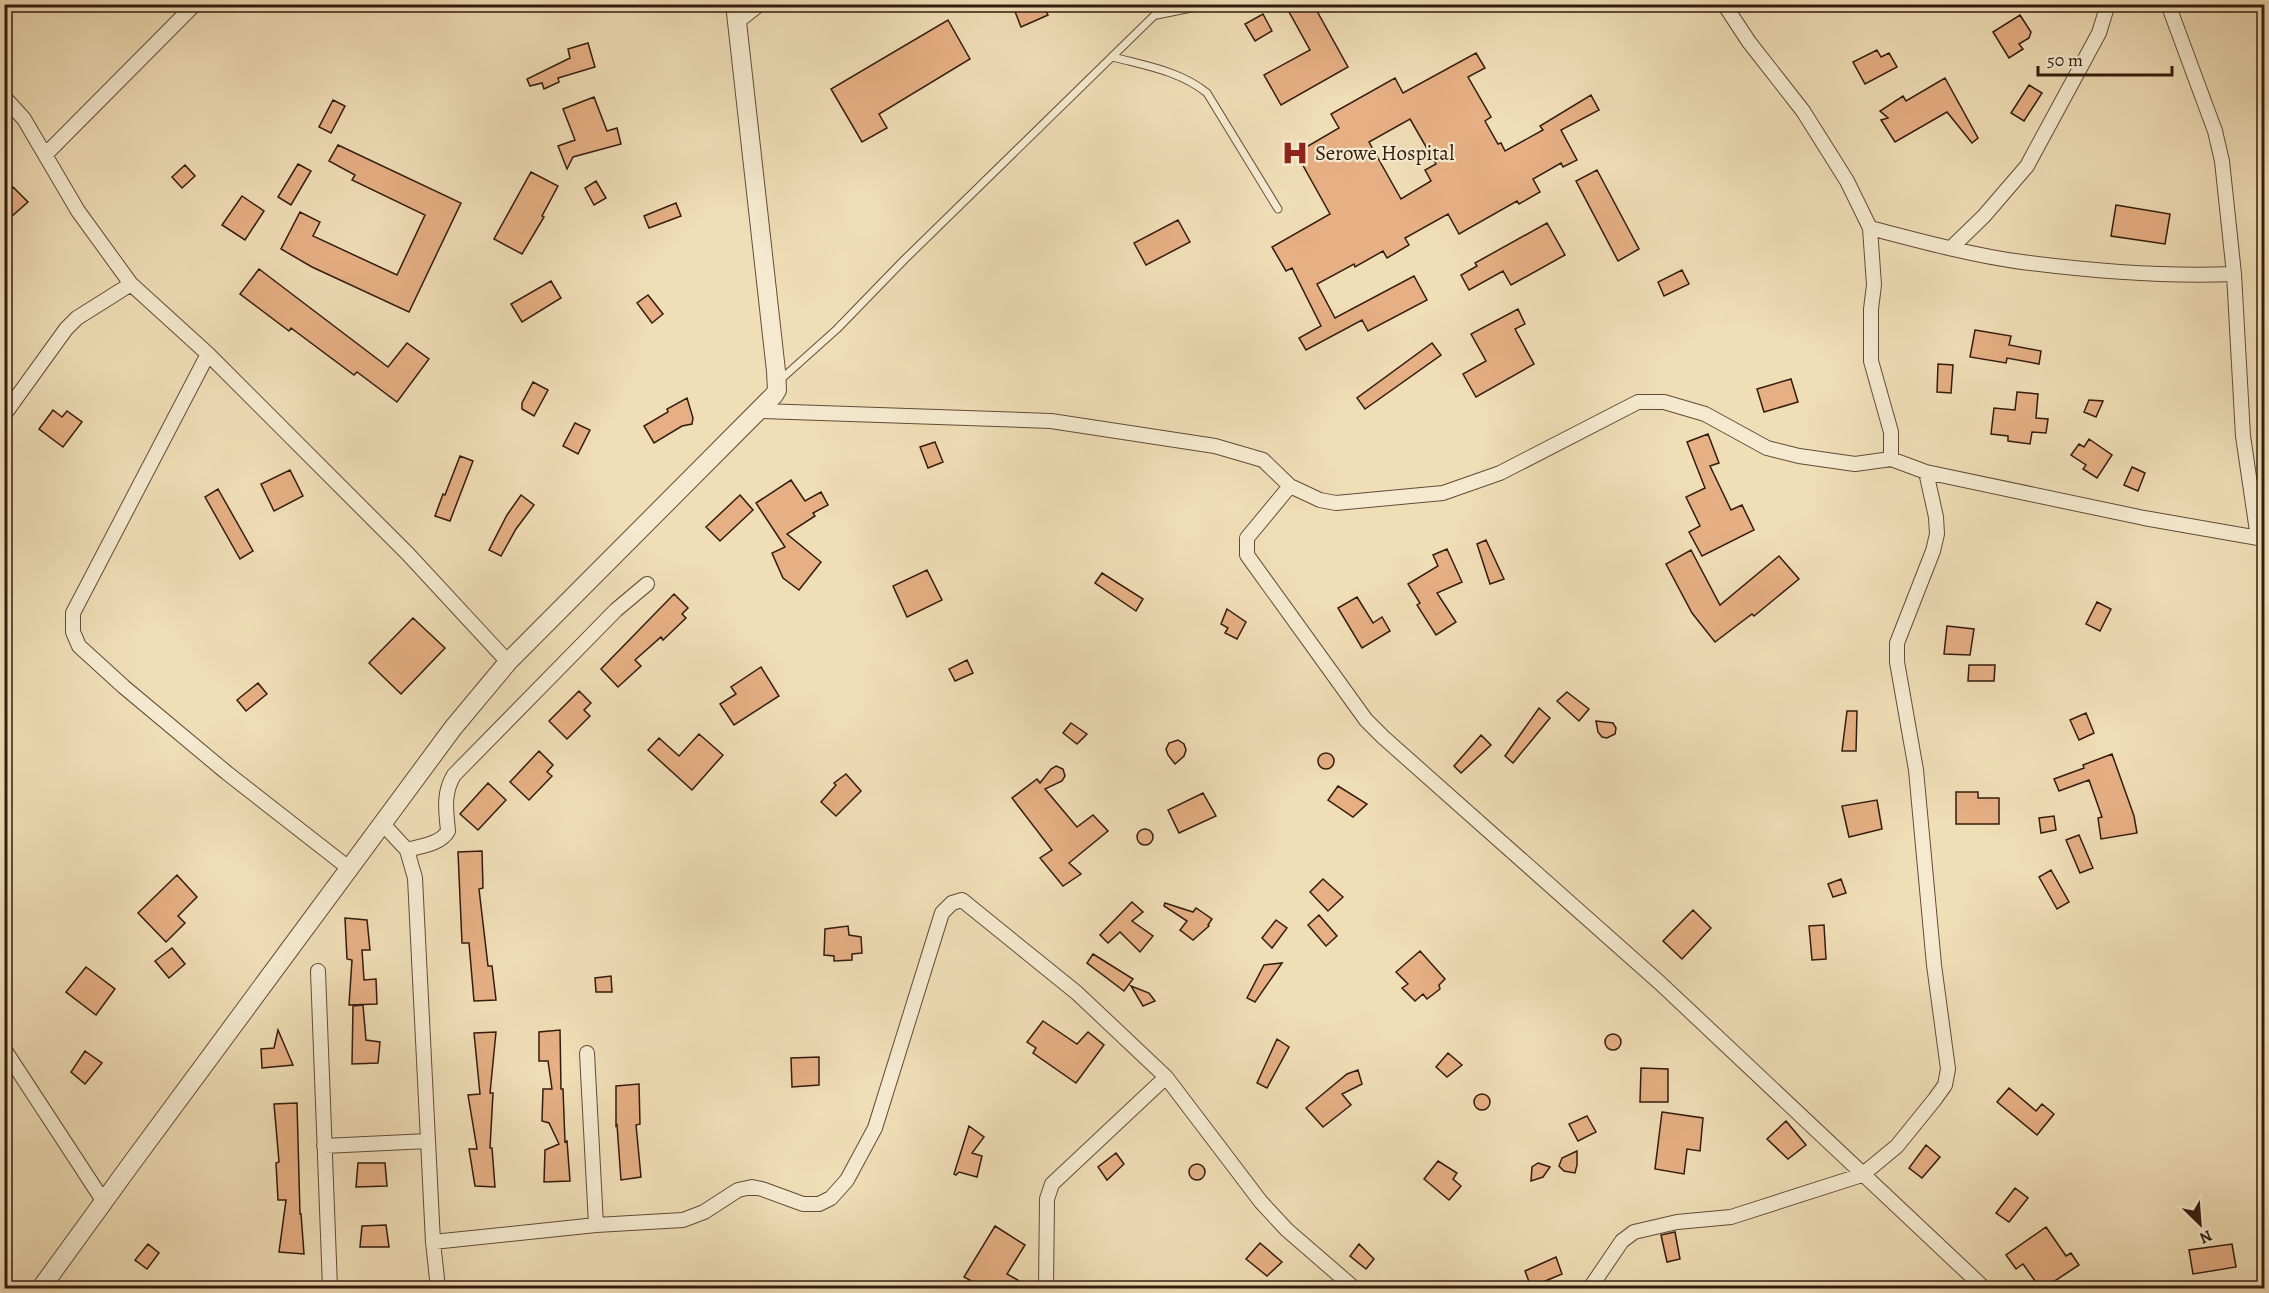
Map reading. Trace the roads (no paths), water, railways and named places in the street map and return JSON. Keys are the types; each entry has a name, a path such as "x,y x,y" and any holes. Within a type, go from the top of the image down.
{"street":[{"path":"46,154 195,4"},
{"path":"41,1288 453,728 508,662 774,395 777,382 736,13 760,4"},
{"path":"1725,4 1749,42 1815,131 1847,181 1870,228 1874,285 1871,309 1871,361 1891,432 1891,459"},
{"path":"1951,248 1984,216 2027,166 2099,33 2108,4"},
{"path":"760,411 1051,421 1215,446 1263,460 1290,486 1320,500 1336,502 1443,493 1500,473 1638,402 1664,402 1691,408 1767,448 1799,456 1855,464 1891,459 1926,472 2144,518 2261,539 2243,436 2234,274 2222,161 2215,131 2168,4"},
{"path":"4,97 24,119 78,211 131,285 208,354 408,554 508,662"},
{"path":"1870,228 1951,248 2022,262 2160,274 2234,274"},
{"path":"4,415 66,329 77,318 131,285"},
{"path":"208,354 73,614 73,632 79,646 124,687 227,773 350,869"},
{"path":"1590,1288 1622,1241 1634,1232 1677,1222 1731,1217 1862,1175 1897,1146 1945,1085 1948,1069 1934,965 1916,770 1896,662 1898,643 1934,551 1936,517 1926,472"},
{"path":"1290,486 1247,538 1247,555 1366,720 1660,983 1984,1288"},
{"path":"407,850 437,841 446,835 448,831 447,786 454,775 616,610 647,584"},
{"path":"382,823 407,850 415,878 433,1242 438,1288"},
{"path":"433,1242 596,1225 683,1220 704,1212 738,1190 752,1187 803,1204 819,1204 831,1198 847,1180 875,1128 942,913 952,903 962,900 1053,973 1166,1077 1261,1203 1287,1230 1354,1288"},
{"path":"318,971 330,1288"},
{"path":"4,1049 104,1202"},
{"path":"587,1053 596,1225"},
{"path":"1046,1288 1047,1199 1052,1184 1166,1077"},
{"path":"324,1146 428,1141"}],"lane":[{"path":"777,382 837,330 904,260 1166,4"},
{"path":"1157,15 1210,4"},
{"path":"1113,57 1174,74 1194,83 1207,93 1278,209"}],"place":[{"name":"Serowe Hospital","path":"1295,153"}]}
